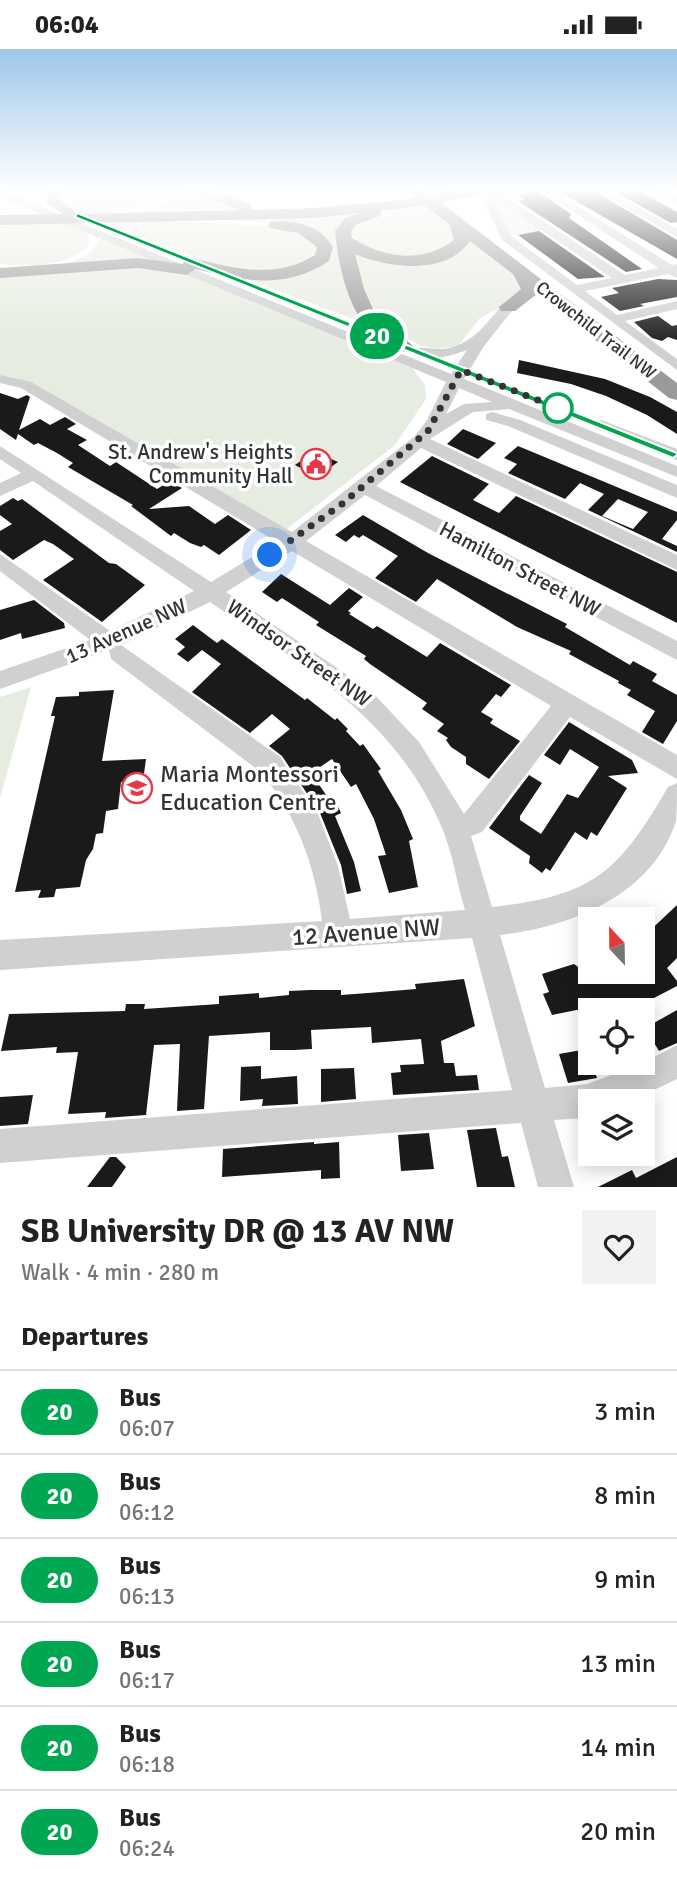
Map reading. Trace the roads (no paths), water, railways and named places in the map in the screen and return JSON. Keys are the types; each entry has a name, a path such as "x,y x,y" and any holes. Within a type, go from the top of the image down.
{"highway":[{"path":"0,266 46,266 73,259 89,249 93,242"},
{"path":"0,273 138,263 189,266 239,275 278,276 315,263 323,257 325,247 321,242"},
{"path":"344,242 358,305 379,329 409,352"},
{"path":"348,242 375,256 394,260 429,258 455,248 461,242"},
{"name":"Crowchild Trail NW","path":"482,242 677,393"},
{"name":"Crowchild Trail NW","path":"512,242 677,375"},
{"path":"508,307 531,290 519,270"}],"street":[{"path":"124,242 409,352 528,410 677,472"},
{"path":"136,242 189,266"},
{"path":"513,242 677,366"},
{"path":"569,242 624,280"},
{"path":"630,242 675,270"},
{"path":"576,289 675,270"},
{"path":"615,320 677,305"},
{"name":"13 Avenue NW","path":"0,680 114,648 291,541 364,487 423,435 482,339 508,307"},
{"path":"409,352 446,353 482,339"},
{"path":"659,353 677,349"},
{"path":"409,352 443,405"},
{"path":"458,376 677,455"},
{"path":"0,379 26,385 677,768"},
{"path":"423,435 480,405 528,410"},
{"path":"492,418 514,423 677,492"},
{"path":"423,435 677,563"},
{"name":"Windsor Street NW","path":"0,451 346,683 374,706 416,754 456,829 485,924 556,1187"},
{"path":"0,490 33,474"},
{"name":"Hamilton Street NW","path":"364,487 677,651"},
{"path":"0,561 271,765 286,781 307,820 327,876 338,934"},
{"path":"0,584 22,577"},
{"path":"456,829 472,823 567,703"},
{"name":"12 Avenue NW","path":"0,955 485,924 541,916 584,901 603,890 635,863 647,848 677,795"},
{"path":"0,1146 587,1101 650,1077 677,1061"}],"place":[{"name":"St. Andrew's Heights Community Hall","path":"316,464"},
{"name":"Maria Montessori Education Centre","path":"137,788"}]}
